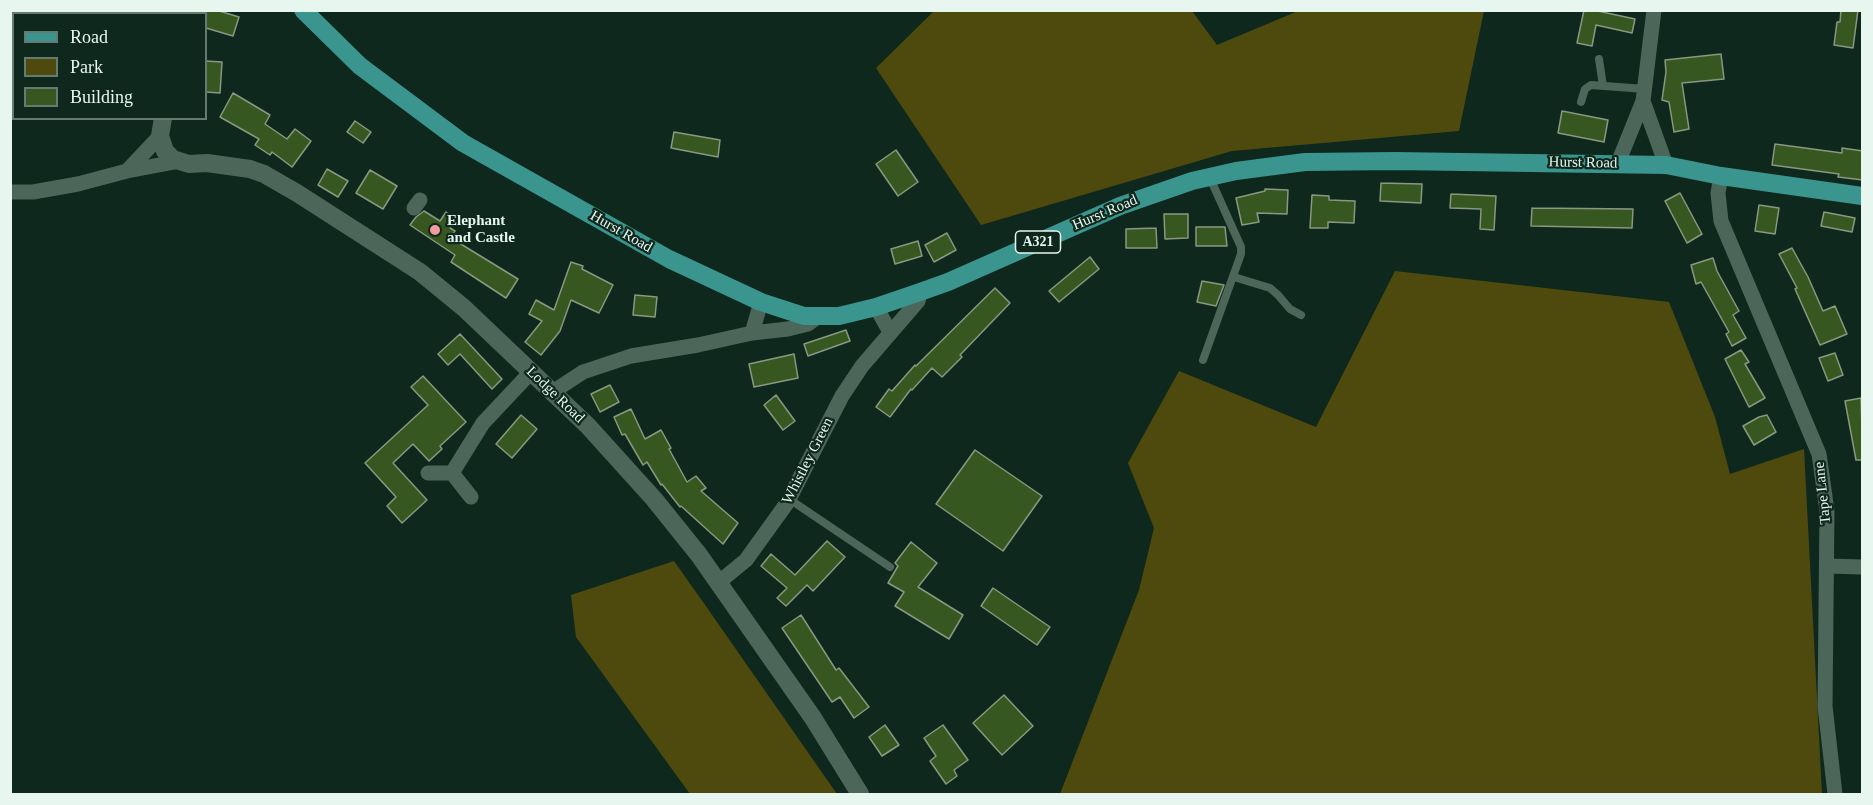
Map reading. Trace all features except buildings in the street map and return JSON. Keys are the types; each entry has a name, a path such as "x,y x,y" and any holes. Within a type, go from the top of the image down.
{"main road":[{"name":"Hurst Road","path":"303,10 360,66 463,143 669,259 761,302 804,316 839,316 876,307 920,292 948,282 1120,206 1209,177 1305,162 1666,165 1721,176 1863,196"},
{"path":"161,127 165,151 173,159 180,161"},
{"name":"Lodge Road","path":"180,161 189,164 207,163 250,169 264,174 420,272 464,308 588,426 654,499 718,583 813,718 860,795"}],"street":[{"path":"1618,163 1644,95 1654,10"},
{"path":"1644,95 1666,165"},
{"path":"127,171 161,127"},
{"path":"10,192 33,192 78,184 127,171 180,161"},
{"name":"Tape Lane","path":"1721,176 1718,193 1721,221 1819,454 1827,511 1825,706 1835,795"},
{"name":"Whistley Green","path":"718,583 746,560 789,499 842,396 862,366 918,301 920,292"},
{"path":"752,333 761,302"},
{"path":"876,307 890,332"},
{"path":"551,393 583,372 631,356 752,333 788,330 808,324 819,316"},
{"path":"452,473 483,423 531,372"},
{"path":"428,473 452,473"},
{"path":"452,473 471,497"},
{"path":"1827,566 1863,567"}],"lane":[{"path":"1599,59 1603,86"},
{"path":"1581,102 1585,89 1591,85 1644,95"},
{"path":"1203,360 1241,254 1241,247 1209,177"},
{"path":"1234,277 1270,288 1290,309 1301,315"},
{"path":"789,499 890,567"}],"green space":[{"path":"935,10 1192,11 1217,45 1298,11 1484,11 1459,131 1232,151 981,225 876,68"},
{"path":"1395,271 1669,302 1715,417 1730,474 1804,449 1822,794 1060,794 1139,590 1154,528 1128,463 1179,371 1316,427"},
{"path":"674,561 837,794 690,794 576,637 571,595"}],"place":[{"name":"Elephant and Castle","path":"435,230"}]}
